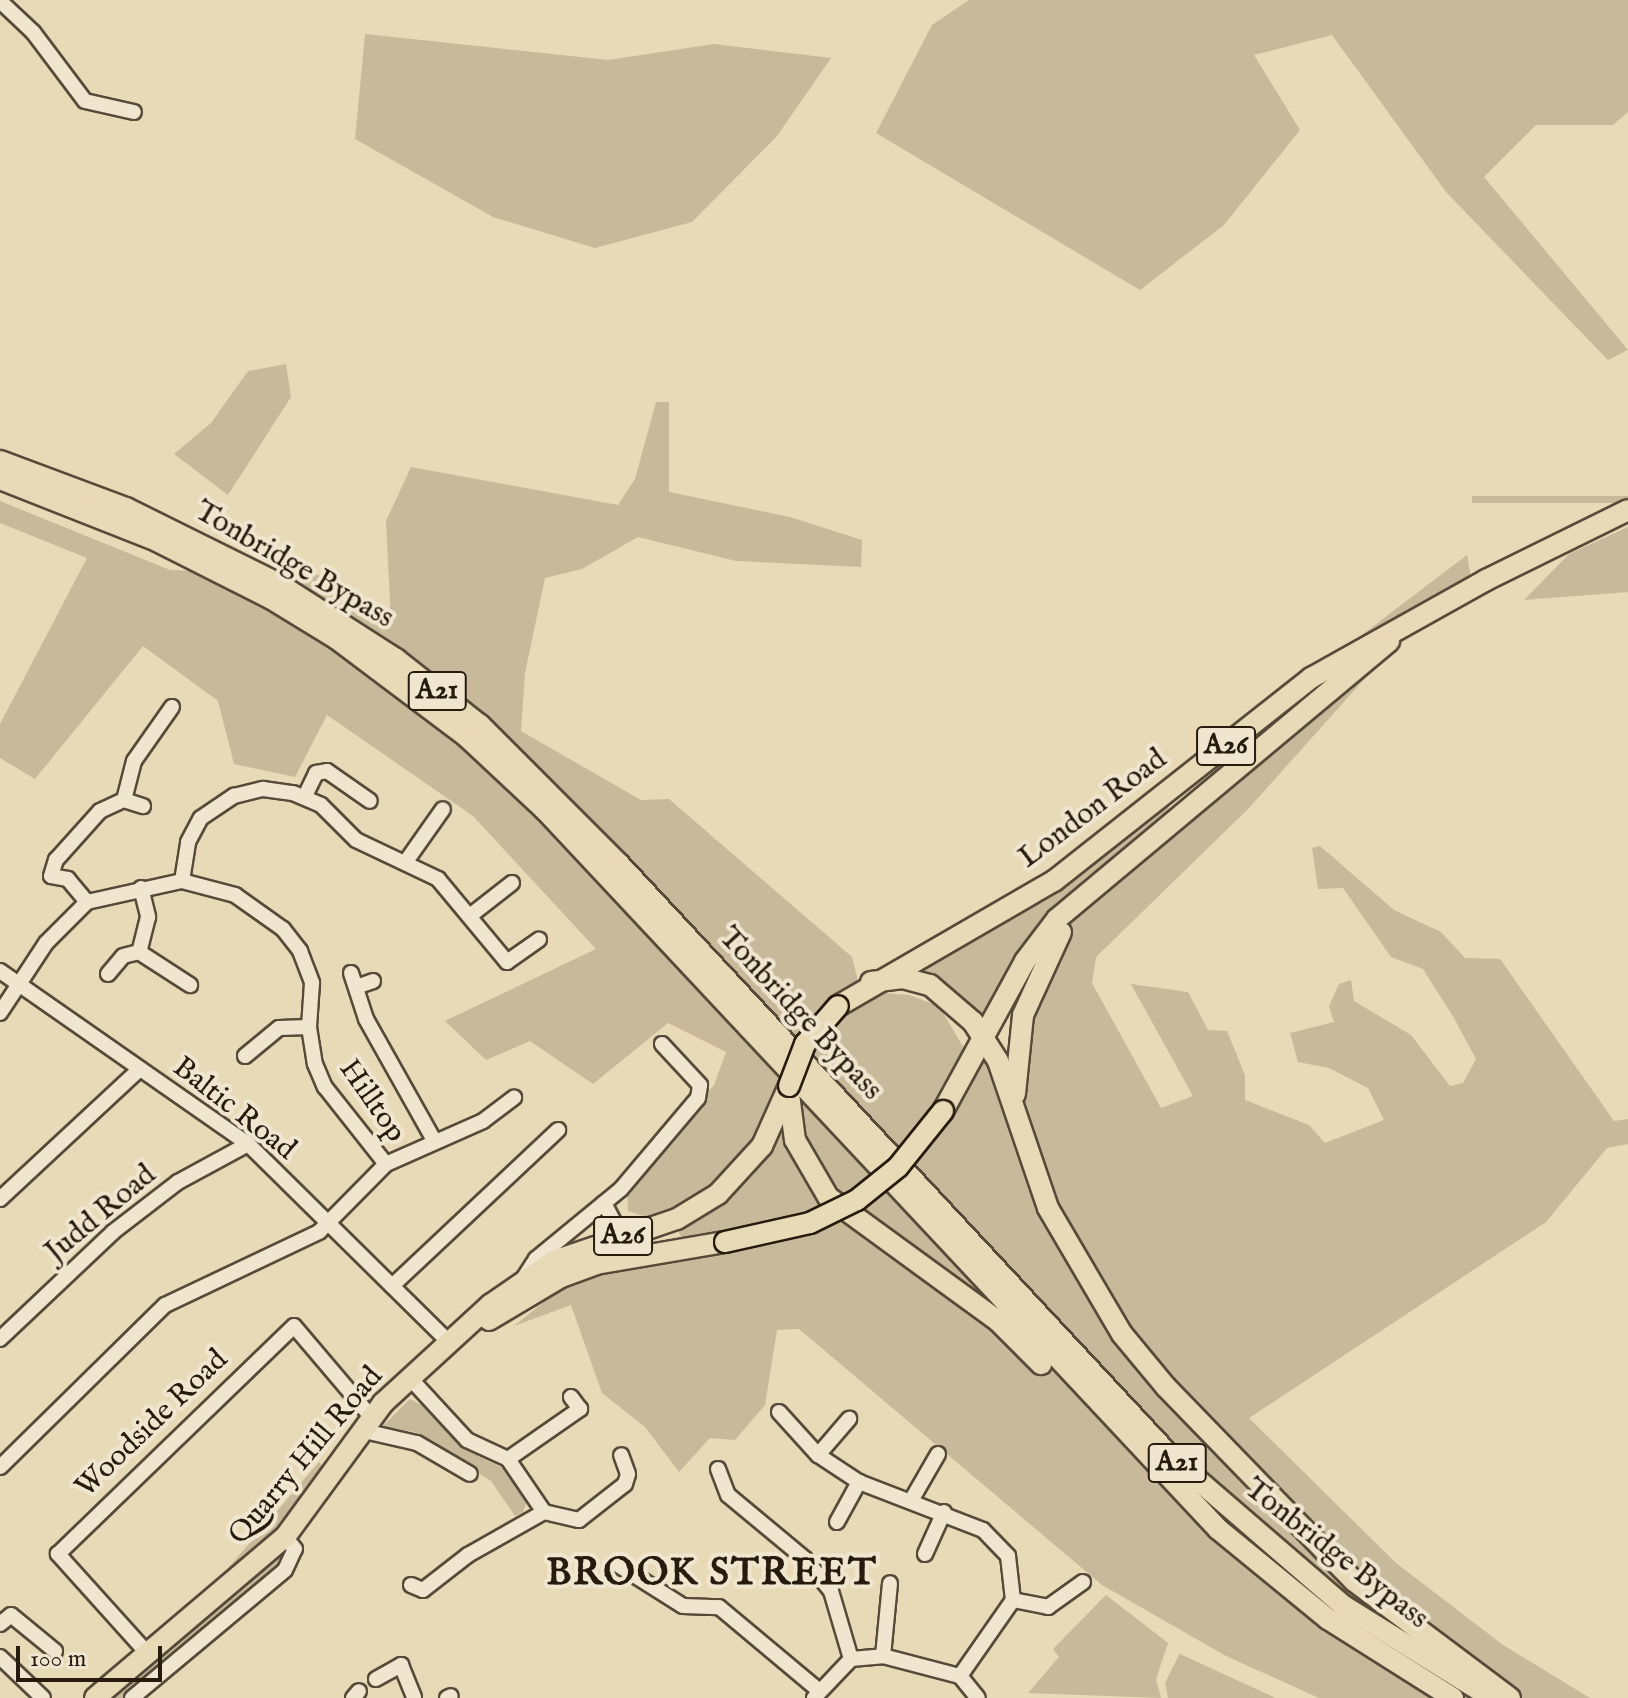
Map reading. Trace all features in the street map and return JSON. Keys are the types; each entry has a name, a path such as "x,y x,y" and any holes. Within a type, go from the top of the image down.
{"highway":[{"name":"Tonbridge Bypass","path":"0,461 126,508 279,584 384,651 480,725 619,864 1181,1466 1344,1606 1492,1698"},
{"name":"Tonbridge Bypass","path":"0,479 157,541 270,598 350,648 467,737 596,863 1137,1450 1284,1585 1453,1698"},
{"name":"London Road","path":"785,1115 789,1086 805,1044 838,1006 871,982 1054,881 1311,678 1628,510"},
{"name":"Quarry Hill Road","path":"95,1698 285,1537 368,1425 411,1379 523,1279 579,1249 725,1242 810,1223 857,1200 898,1167 943,1111 1040,938 1103,878 1407,625"},
{"path":"1017,1124 1016,1056 1029,995 1050,947 1103,878"},
{"path":"871,982 918,980 948,996 983,1037 998,1061 1033,1176 1080,1268 1166,1387 1354,1581 1510,1698"},
{"path":"948,996 966,1027 969,1060"},
{"path":"785,1115 805,1165 828,1197 998,1321 1137,1450"},
{"name":"Quarry Hill Road","path":"451,1344 561,1277 628,1245 718,1194 762,1146 785,1115"}],"street":[{"path":"0,1 33,32 85,101 134,112"},
{"path":"124,800 134,761 172,707"},
{"path":"305,796 316,773 327,771 370,801"},
{"path":"182,881 188,842 201,818 223,803 263,789 305,796 356,840 407,860 438,879 471,915 502,966 539,940"},
{"path":"0,1013 46,943 87,902 68,879 44,876 100,811 124,800 143,806"},
{"path":"407,860 443,809"},
{"path":"139,952 148,917 147,881"},
{"name":"Hilltop","path":"87,902 147,881 182,881 235,895 283,929 312,983 309,1027 325,1087 386,1164 329,1225"},
{"path":"471,915 512,883"},
{"path":"108,974 123,956 139,952 190,985"},
{"name":"Baltic Road","path":"0,971 248,1144 451,1344"},
{"path":"351,973 366,1019 435,1142"},
{"path":"356,987 373,981"},
{"path":"245,1056 279,1028 309,1027"},
{"name":"Quarry Hill Road","path":"523,1279 536,1259 604,1203 698,1098 700,1085 662,1044"},
{"path":"0,1199 140,1069"},
{"path":"386,1164 483,1121 514,1098"},
{"path":"392,1286 558,1130"},
{"name":"Judd Road","path":"0,1339 113,1232 178,1182 248,1144"},
{"path":"604,1203 628,1245"},
{"path":"0,1467 165,1305 329,1225"},
{"name":"Woodside Road","path":"148,1654 58,1554 294,1326 368,1425"},
{"path":"411,1379 467,1440 508,1459 544,1512"},
{"path":"508,1459 580,1409 571,1397"},
{"path":"779,1412 818,1455 859,1482 912,1499 983,1530 1008,1556 1013,1600 960,1676"},
{"path":"818,1455 849,1419"},
{"path":"368,1425 417,1443 470,1474"},
{"path":"912,1499 938,1454"},
{"path":"420,1591 468,1555 544,1512 579,1520 625,1484 628,1474 621,1455"},
{"path":"718,1469 728,1495 805,1559 831,1591 851,1659"},
{"path":"837,1522 859,1482"},
{"path":"925,1554 944,1512"},
{"path":"132,1698 285,1570 295,1549 285,1537"},
{"path":"615,1563 683,1606 719,1607 816,1694 851,1659 883,1656 960,1676 978,1698"},
{"path":"1013,1600 1048,1607 1083,1582"},
{"path":"883,1656 890,1583"},
{"path":"0,1624 11,1615 55,1651"},
{"path":"0,1657 43,1698"},
{"path":"376,1679 401,1665 414,1698"}],"shaded area":[{"path":"969,0 1628,0 1628,112 1613,125 1536,125 1484,177 1628,350 1608,360 1446,192 1332,35 1254,55 1300,130 1224,225 1140,290 876,133 932,25"},
{"path":"365,34 608,60 714,44 831,58 777,136 692,222 595,248 493,217 355,139"},
{"path":"286,364 291,397 228,495 174,454 211,423 248,371"},
{"path":"656,402 669,402 669,492 790,517 862,540 861,567 736,561 638,537 582,569 545,578 525,673 521,731 641,800 669,799 852,957 863,1001 884,993 909,995 939,1006 962,1045 984,1054 999,1089 1065,931 1095,895 1377,665 1248,809 1096,957 1092,983 1161,1108 1193,1096 1131,984 1188,992 1208,1030 1227,1031 1245,1075 1245,1100 1309,1125 1325,1143 1384,1120 1368,1088 1329,1068 1298,1062 1290,1033 1334,1022 1329,1006 1339,984 1351,980 1354,1001 1411,1035 1450,1086 1463,1083 1476,1059 1454,1018 1423,969 1391,957 1343,888 1318,889 1312,848 1320,846 1394,910 1441,932 1465,958 1500,959 1614,1121 1628,1119 1628,1144 1607,1148 1546,1222 1249,1418 1396,1563 1503,1645 1590,1698 1319,1698 1226,1656 1102,1585 799,1329 777,1330 765,1405 735,1440 710,1438 679,1472 645,1427 602,1393 571,1305 514,1326 565,1285 597,1269 690,1253 675,1226 628,1211 627,1186 714,1085 726,1052 668,1023 593,1084 530,1041 486,1060 445,1021 596,949 473,816 327,715 295,777 234,764 218,701 143,646 35,779 0,758 0,724 87,558 0,523 0,501 170,570 320,575 391,622 386,521 411,467 618,505 635,479"},
{"path":"1472,496 1628,496 1628,503 1472,503"},
{"path":"1628,527 1628,592 1524,600 1569,554"},
{"path":"1467,555 1471,578 1388,624 1258,714"},
{"path":"1169,805 1168,815 1097,876 981,1029 912,974 1062,885"},
{"path":"410,1399 429,1409 468,1451 504,1469 528,1498 523,1512 515,1516 491,1481 415,1432 382,1427"},
{"path":"319,1462 324,1467 277,1529 240,1569 210,1589"},
{"path":"285,1547 290,1556 240,1602 126,1698 107,1698"},
{"path":"1106,1595 1168,1643 1156,1679 1161,1698 1028,1693 1059,1657 1053,1649"},
{"path":"1180,1653 1276,1698 1168,1698 1165,1683"}],"district":[{"name":"BROOK STREET","path":"712,1575"}]}
